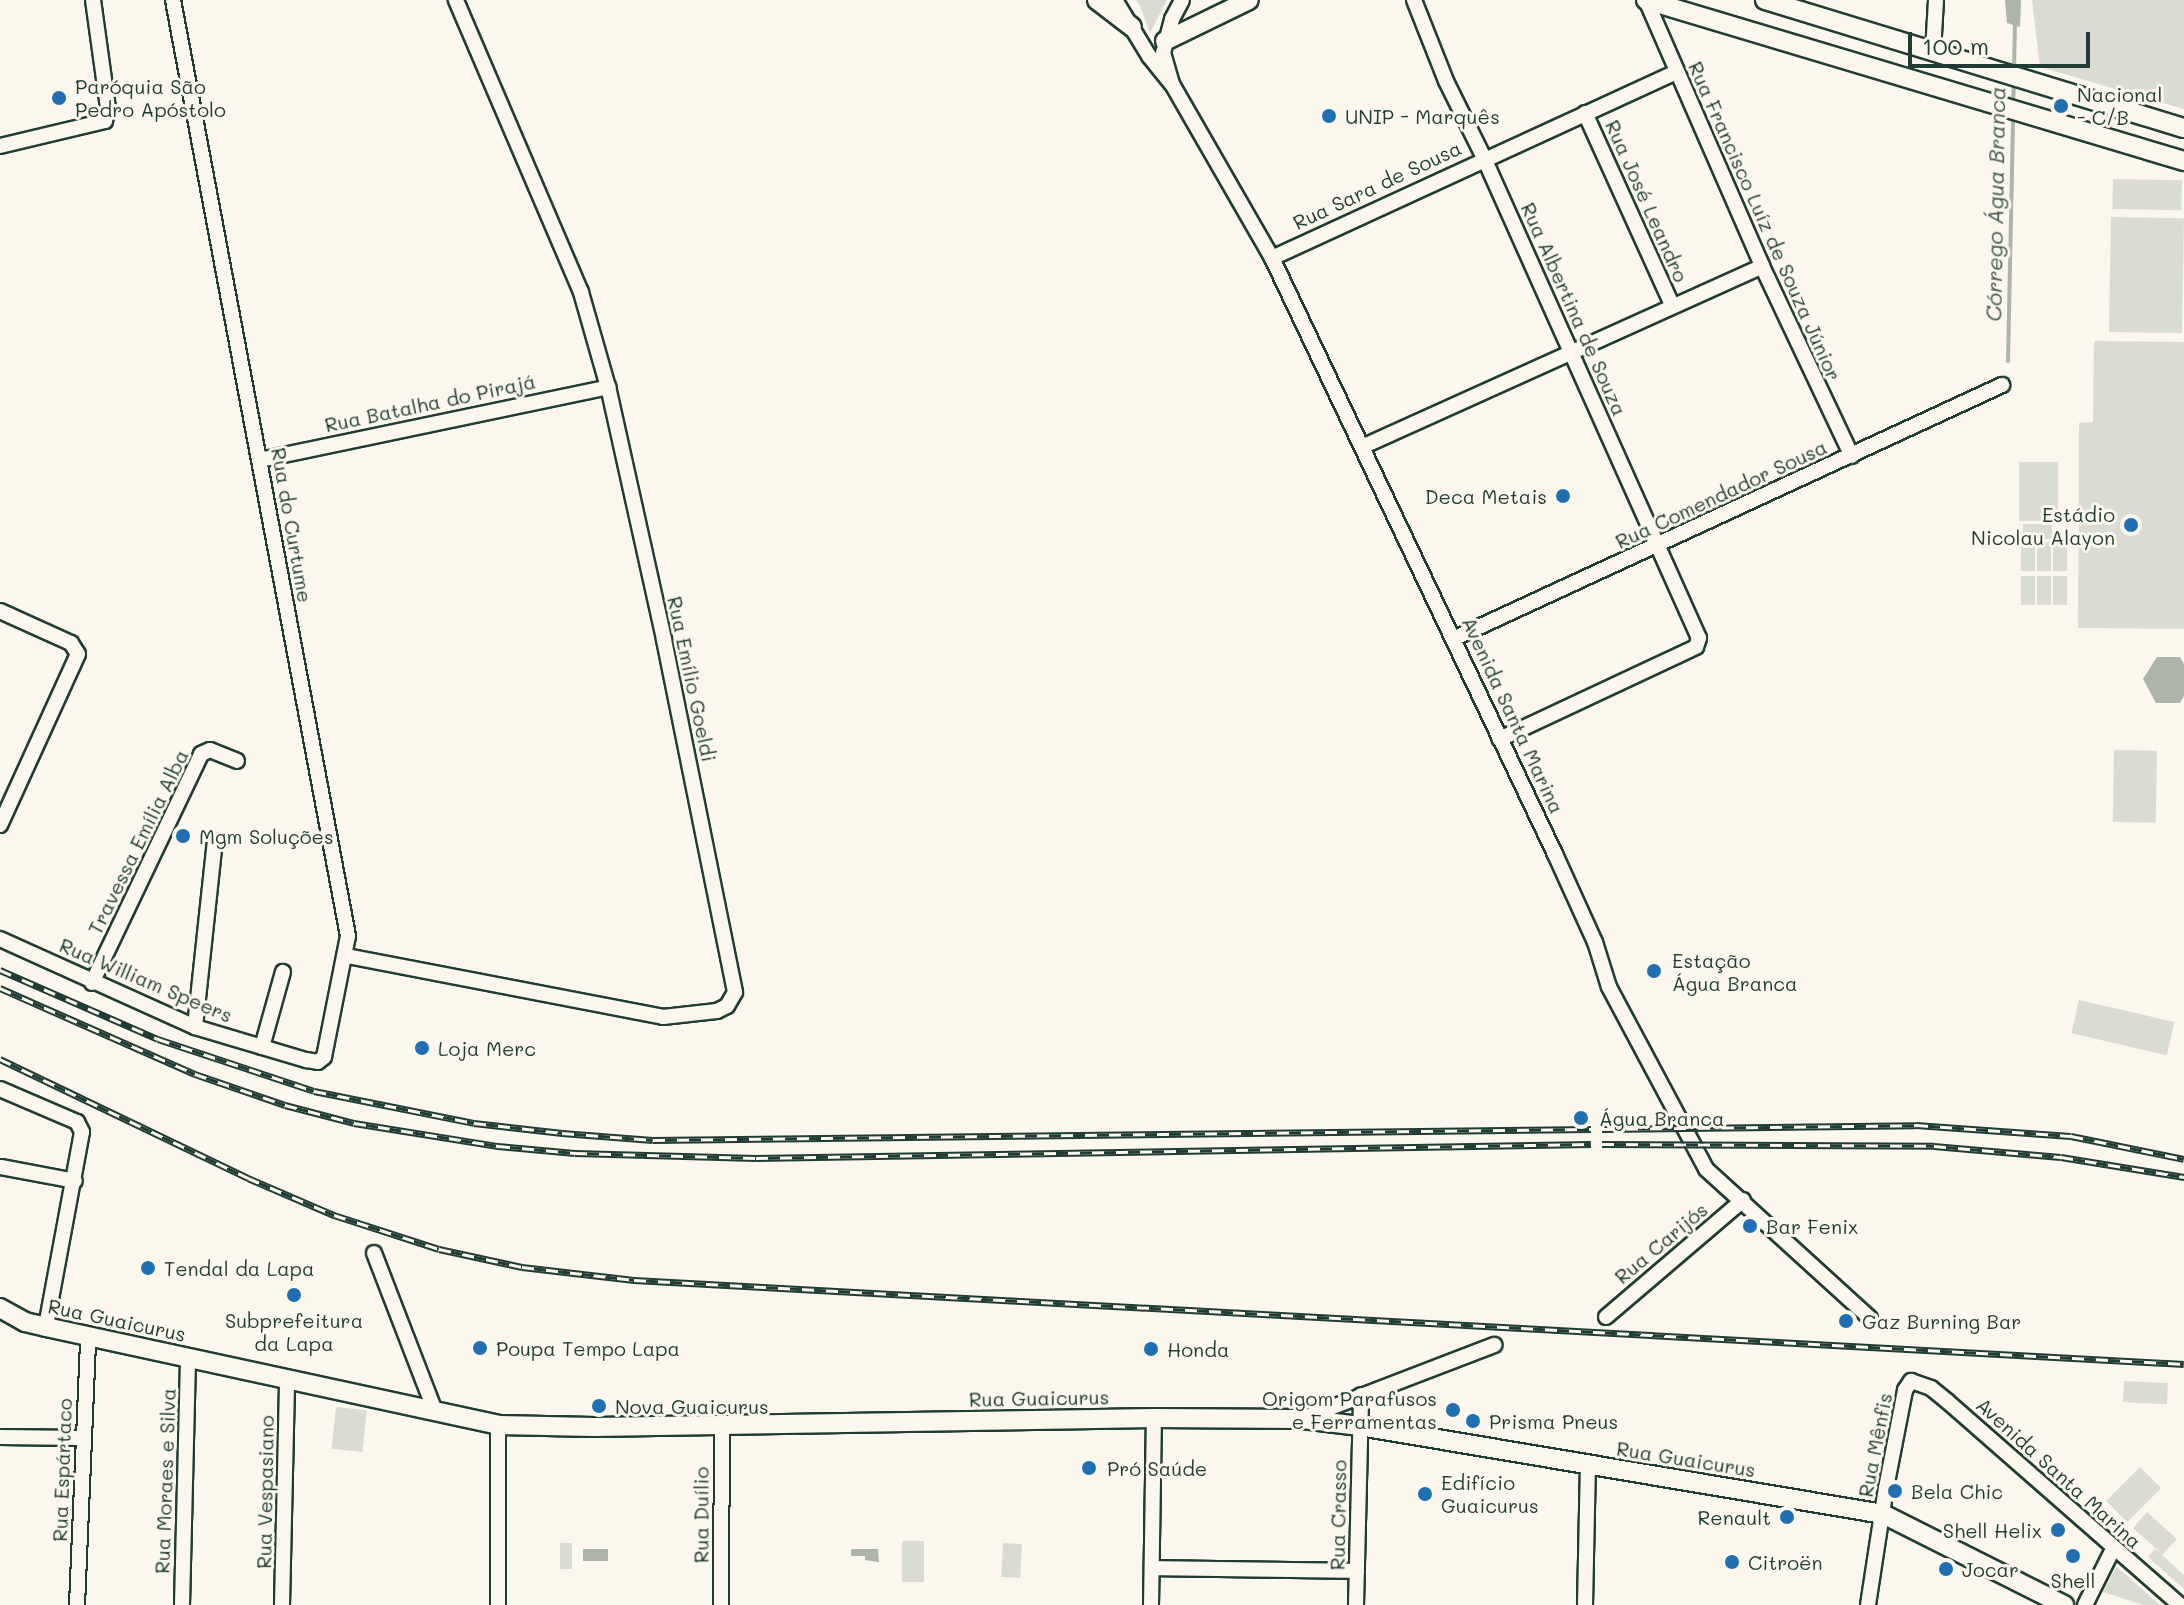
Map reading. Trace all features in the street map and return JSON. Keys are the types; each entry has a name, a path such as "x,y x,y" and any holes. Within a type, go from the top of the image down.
{"main road":[{"path":"1097,0 1132,27"},
{"path":"1165,41 1249,0"},
{"path":"1646,0 2184,161"},
{"path":"1765,0 2184,128"},
{"name":"Rua Guaicurus","path":"0,1308 25,1322 88,1337 498,1425 1154,1418 1302,1419 1360,1426 1883,1514 2064,1605"}],"street":[{"path":"0,146 105,121 108,108 93,0"},
{"name":"Rua do Curtume","path":"173,0 348,936 347,956 324,1057"},
{"name":"Rua Emílio Goeldi","path":"347,956 663,1017 717,1011 732,1000 735,992 608,387 581,292 456,0"},
{"name":"Avenida Santa Marina","path":"1115,0 1149,56 1172,84 1272,258 1455,638 1595,942 1609,987 1706,1169 1870,1318"},
{"path":"1165,41 1182,0"},
{"name":"Rua Albertina de Souza","path":"1414,0 1446,81 1484,158 1699,634 1696,647 1500,739"},
{"name":"Rua Francisco Luíz de Souza Júnior","path":"1646,0 1762,266 1852,456"},
{"path":"1933,52 1936,0"},
{"name":"Avenida Santa Marina","path":"1165,41 1163,53 1172,84"},
{"name":"Rua Sara de Sousa","path":"1272,258 1676,72"},
{"name":"Rua José Leandro","path":"1585,113 1672,305"},
{"path":"1364,446 1762,266"},
{"name":"Rua Comendador Sousa","path":"1455,638 2002,385"},
{"name":"Rua Batalha do Pirajá","path":"260,460 608,387"},
{"path":"0,825 77,660 77,649 71,643 1,615"},
{"name":"Travessa Emília Alba","path":"92,983 201,754 210,750 237,761"},
{"path":"195,1027 215,841"},
{"name":"Rua William Speers","path":"0,939 195,1027 313,1061 324,1057"},
{"path":"262,1047 283,972"},
{"path":"3,1089 77,1122 82,1132 46,1327"},
{"path":"1,1167 75,1181"},
{"name":"Rua Carijós","path":"1606,1317 1743,1200"},
{"path":"374,1253 435,1411"},
{"name":"Rua Espártaco","path":"77,1605 81,1438 88,1337"},
{"path":"1302,1419 1494,1345"},
{"name":"Rua Moraes e Silva","path":"182,1605 188,1358"},
{"name":"Rua Vespasiano","path":"282,1605 287,1379"},
{"name":"Avenida Santa Marina","path":"1907,1384 1911,1381 1931,1388 2180,1605"},
{"name":"Rua Mênfis","path":"1868,1605 1907,1384"},
{"path":"1360,1426 1361,1395"},
{"path":"1151,1605 1154,1418"},
{"path":"498,1425 498,1605"},
{"name":"Rua Duílio","path":"721,1605 722,1425"},
{"name":"Rua Crasso","path":"1356,1605 1360,1426"},
{"path":"0,1437 81,1438"},
{"path":"1585,1605 1588,1465"},
{"path":"2085,1605 2113,1549"},
{"path":"1152,1568 1357,1571"}],"shaded area":[{"path":"1136,0 1167,0 1150,33 1140,6"},
{"path":"2005,0 2021,0 2020,27 2007,23"},
{"path":"2032,0 2184,0 2184,109 2040,67"},
{"path":"2113,179 2182,180 2181,210 2112,209"},
{"path":"2111,217 2184,218 2182,333 2109,332"},
{"name":"Estádio Nicolau Alayon","path":"2094,341 2184,342 2184,629 2078,628 2079,423 2093,422"},
{"path":"2019,462 2058,462 2058,521 2019,521"},
{"path":"2023,524 2052,524 2052,539 2023,539"},
{"path":"2021,542 2035,542 2035,571 2021,571"},
{"path":"2037,542 2051,542 2051,571 2037,571"},
{"path":"2053,542 2067,542 2067,571 2053,571"},
{"path":"2021,576 2035,576 2035,605 2021,605"},
{"path":"2037,576 2051,576 2051,605 2037,605"},
{"path":"2053,576 2067,576 2067,605 2053,605"},
{"path":"2157,657 2180,657 2184,664 2184,696 2180,703 2156,703 2143,679"},
{"path":"2114,750 2157,751 2156,823 2113,822"},
{"path":"2079,1000 2174,1022 2167,1055 2071,1033"},
{"path":"2124,1381 2168,1383 2167,1404 2123,1402"},
{"path":"336,1407 367,1410 362,1452 332,1449"},
{"path":"2140,1467 2161,1488 2127,1522 2106,1501"},
{"path":"2147,1512 2177,1539 2162,1555 2184,1575 2184,1589 2148,1557 2155,1549 2161,1553 2133,1528"},
{"path":"902,1541 924,1541 924,1582 902,1582"},
{"path":"560,1543 572,1543 572,1569 560,1569"},
{"path":"1003,1543 1022,1544 1020,1578 1001,1577"},
{"path":"583,1549 608,1549 608,1561 583,1561"},
{"path":"851,1549 878,1549 879,1562 865,1560 865,1556 851,1556"},
{"path":"2116,1567 2160,1605 2143,1605 2103,1592"}],"waterway":[{"name":"Córrego Água Branca","path":"2014,70 2015,23"},
{"name":"Córrego Água Branca","path":"2013,102 2014,83"},
{"name":"Córrego Água Branca","path":"2008,361 2013,115"}],"railway":[{"path":"0,970 158,1039 314,1091 474,1123 562,1133 653,1140 1591,1129"},
{"path":"0,988 195,1074 285,1105 354,1123 498,1146 575,1153 756,1158 1591,1144"},
{"path":"0,1059 248,1178 334,1215 439,1249 522,1267 634,1280 2184,1364"},
{"path":"1602,1129 1916,1125 2071,1136 2184,1159"},
{"path":"1602,1144 1934,1146 2061,1157 2184,1177"}],"place":[{"name":"Paróquia São Pedro Apóstolo","path":"59,98"},
{"name":"Nacional - C/B","path":"2061,106"},
{"name":"UNIP - Marquês","path":"1329,116"},
{"name":"Deca Metais","path":"1563,496"},
{"name":"Estádio Nicolau Alayon","path":"2131,525"},
{"name":"Mgm Soluções","path":"183,836"},
{"name":"Estação Água Branca","path":"1654,971"},
{"name":"Loja Merc","path":"422,1048"},
{"name":"Água Branca","path":"1581,1118"},
{"name":"Bar Fenix","path":"1750,1226"},
{"name":"Tendal da Lapa","path":"148,1268"},
{"name":"Subprefeitura da Lapa","path":"294,1295"},
{"name":"Gaz Burning Bar","path":"1846,1321"},
{"name":"Poupa Tempo Lapa","path":"480,1348"},
{"name":"Honda","path":"1151,1349"},
{"name":"Nova Guaicurus","path":"599,1406"},
{"name":"Origom Parafusos e Ferramentas","path":"1453,1410"},
{"name":"Prisma Pneus","path":"1473,1421"},
{"name":"Pró Saúde","path":"1089,1468"},
{"name":"Bela Chic","path":"1895,1491"},
{"name":"Edifício Guaicurus","path":"1425,1494"},
{"name":"Renault","path":"1787,1517"},
{"name":"Shell Helix","path":"2058,1530"},
{"name":"Shell","path":"2073,1556"},
{"name":"Citroën","path":"1732,1562"},
{"name":"Jocar","path":"1946,1569"}]}
